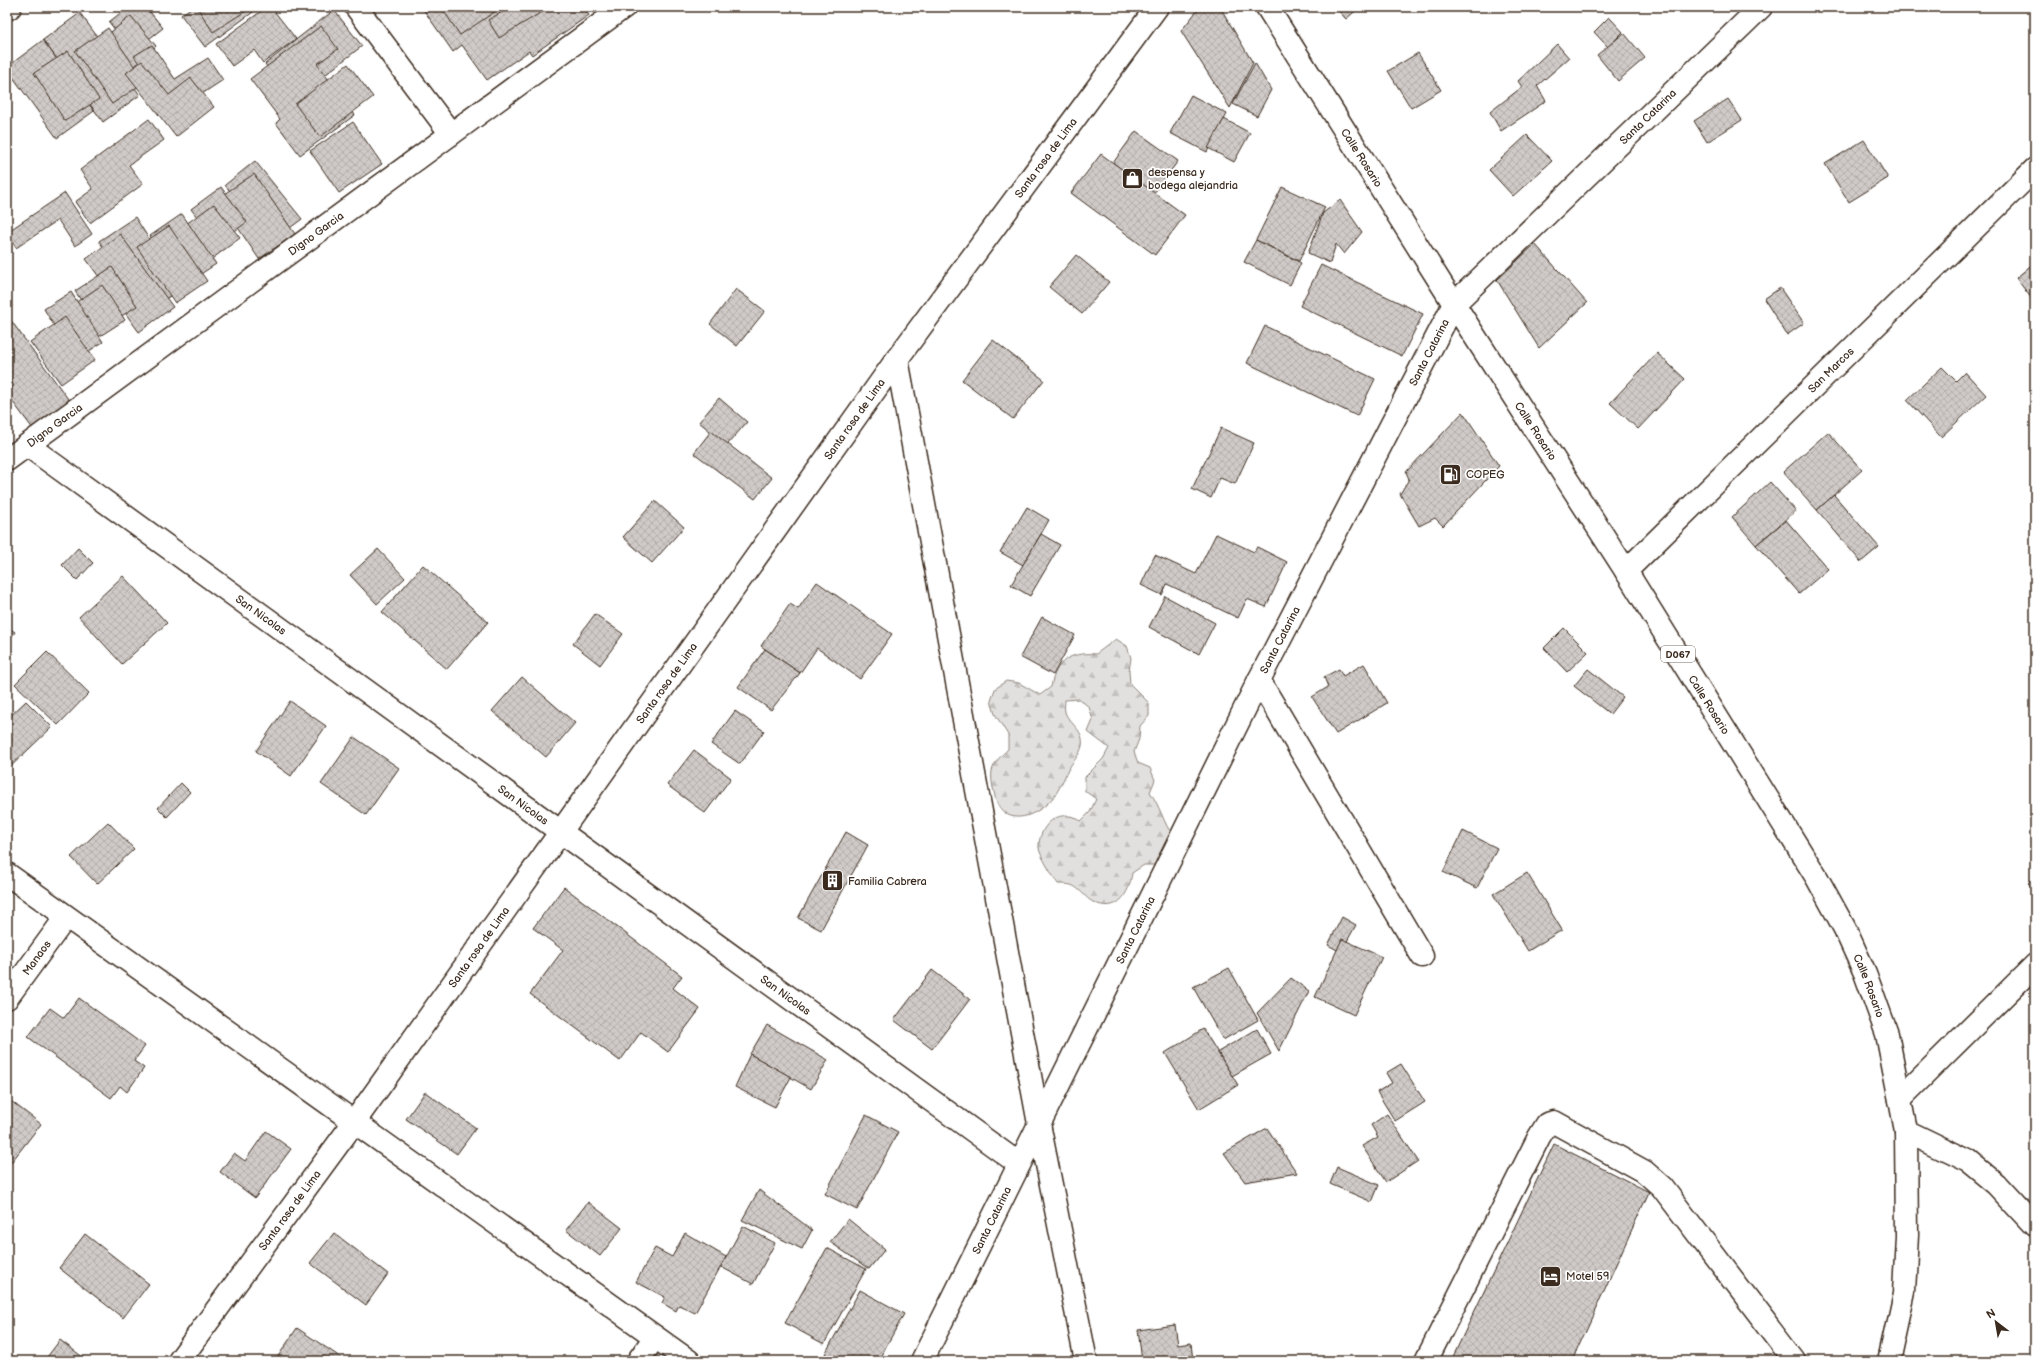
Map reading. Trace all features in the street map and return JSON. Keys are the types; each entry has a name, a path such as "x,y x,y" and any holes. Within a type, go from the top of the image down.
{"street":[{"path":"7,10 10,7"},
{"path":"356,7 451,134"},
{"name":"Digno Garcia","path":"7,460 624,7"},
{"name":"Santa rosa de Lima","path":"179,1361 355,1121 897,359 1157,7"},
{"name":"Calle Rosario","path":"1268,7 1454,304 1626,571 1813,872 1845,928 1866,973 1886,1034 1906,1131 1907,1235 1904,1292 1889,1361"},
{"name":"Santa Catarina","path":"922,1361 1259,680 1454,304 1761,7"},
{"name":"San Marcos","path":"1626,571 2035,169"},
{"path":"897,359 1039,1124 1086,1361"},
{"name":"San Nicolas","path":"27,446 1019,1164"},
{"path":"1259,680 1422,956"},
{"path":"7,874 355,1121 689,1361"},
{"name":"Manaos","path":"7,998 66,917"},
{"path":"1900,1099 2035,965"},
{"path":"1426,1361 1539,1137 1547,1124 1554,1122 1645,1172 1662,1187 1795,1361"},
{"path":"1906,1131 1968,1161 1996,1184 2035,1226"},
{"path":"638,1361 655,1337"}],"green space":[{"path":"1116,639 1127,646 1131,658 1129,671 1130,684 1149,703 1149,716 1140,726 1139,739 1134,752 1138,763 1150,768 1155,780 1150,792 1173,836 1158,865 1144,865 1132,873 1128,888 1121,900 1116,904 1102,905 1093,902 1077,888 1071,885 1058,884 1050,872 1039,848 1039,842 1043,830 1051,821 1057,817 1072,816 1081,821 1090,812 1096,799 1085,791 1085,777 1103,759 1109,748 1088,732 1093,720 1089,707 1079,699 1065,700 1065,712 1081,736 1081,749 1057,792 1048,803 1032,814 1023,817 1015,817 1008,815 1002,810 997,803 993,787 992,771 996,762 1008,749 1008,735 995,714 991,701 995,689 1006,681 1019,683 1040,695 1051,687 1056,670 1066,660 1072,656 1096,654"}],"building":[{"path":"128,7 146,7 163,28 132,52 109,22"},
{"path":"192,7 260,7 205,47 181,15"},
{"path":"197,7 252,7 213,32"},
{"path":"267,7 271,7 296,39 263,63 254,50 232,66 216,44"},
{"path":"426,7 583,7 589,15 532,55 529,51 487,80 462,45 453,52 423,9"},
{"path":"441,7 502,7 460,35"},
{"path":"511,7 550,7 499,38 488,20"},
{"path":"1200,7 1220,7 1253,63 1230,108 1181,31"},
{"path":"1335,7 1360,7 1346,19"},
{"path":"334,10 362,46 293,100 265,64"},
{"path":"80,13 140,95 103,122 43,40"},
{"path":"131,16 156,46 142,61 125,71 101,40"},
{"path":"1609,17 1623,32 1608,47 1594,32"},
{"path":"321,26 338,49 317,64 355,115 300,155 276,123 280,119 250,79"},
{"path":"108,28 145,82 112,104 75,51"},
{"path":"1624,33 1645,58 1618,81 1597,55"},
{"path":"43,40 94,111 57,138 7,69 7,67"},
{"path":"1557,44 1569,58 1537,86 1546,101 1501,131 1490,112 1522,87 1518,81"},
{"path":"152,45 175,79 208,58 223,80 173,113 134,56"},
{"path":"68,51 99,99 65,121 34,73"},
{"path":"1418,53 1441,90 1411,108 1388,71"},
{"path":"142,61 169,95 191,78 214,107 176,137 126,73"},
{"path":"1255,63 1271,90 1257,116 1233,104"},
{"path":"348,64 373,97 320,137 295,104"},
{"path":"1191,95 1227,114 1207,152 1170,133"},
{"path":"1728,99 1742,120 1707,142 1694,121"},
{"path":"149,119 164,140 129,165 143,184 90,223 75,202 93,189 80,170"},
{"path":"1224,119 1250,133 1234,162 1208,148"},
{"path":"353,122 382,164 339,193 310,151"},
{"path":"1136,131 1178,161 1154,193 1113,163"},
{"path":"1527,135 1552,161 1513,196 1489,170"},
{"path":"1864,140 1888,178 1849,202 1825,164"},
{"path":"1101,154 1185,215 1155,255 1071,193"},
{"path":"255,161 302,219 271,242 225,185"},
{"path":"254,174 295,234 259,259 218,198"},
{"path":"221,187 247,222 217,244 191,209"},
{"path":"1282,187 1325,207 1299,261 1256,240"},
{"path":"65,193 92,234 75,246 58,220 16,248 7,232"},
{"path":"1340,200 1362,232 1344,254 1336,244 1330,263 1308,253 1323,213"},
{"path":"214,204 240,238 205,264 179,229"},
{"path":"182,214 216,264 184,285 150,236"},
{"path":"135,217 181,289 145,312 99,241"},
{"path":"169,226 207,281 175,303 137,247"},
{"path":"120,234 173,307 139,332 86,259"},
{"path":"1256,240 1301,263 1290,285 1244,262"},
{"path":"1535,244 1587,303 1539,348 1497,280"},
{"path":"1076,255 1109,282 1082,314 1049,287"},
{"path":"2035,262 2035,303 2016,278"},
{"path":"1321,265 1423,314 1402,356 1300,306"},
{"path":"112,267 137,306 100,330 75,291"},
{"path":"102,285 125,320 89,343 66,309"},
{"path":"1780,288 1804,323 1787,335 1764,299"},
{"path":"736,289 765,311 737,346 710,324"},
{"path":"71,292 103,342 75,360 44,309"},
{"path":"7,315 76,410 39,437 7,394"},
{"path":"65,317 95,360 61,384 30,342"},
{"path":"1265,326 1375,379 1357,416 1247,363"},
{"path":"993,340 1044,380 1013,419 962,380"},
{"path":"1657,353 1685,379 1638,429 1610,403"},
{"path":"1942,367 1956,381 1965,372 1986,395 1941,437 1907,400"},
{"path":"7,375 14,386 7,391"},
{"path":"719,398 747,422 727,445 699,422"},
{"path":"1463,412 1499,466 1443,526 1435,518 1419,526 1400,494 1409,479 1406,472"},
{"path":"1221,428 1254,443 1235,484 1220,478 1211,498 1192,489"},
{"path":"711,431 772,478 755,499 694,453"},
{"path":"1828,432 1862,470 1817,510 1783,472"},
{"path":"1770,482 1796,511 1756,545 1732,517"},
{"path":"1834,495 1879,547 1861,562 1817,510"},
{"path":"655,501 684,527 652,563 623,537"},
{"path":"1027,507 1049,520 1023,565 1000,552"},
{"path":"1786,520 1828,569 1799,594 1756,545"},
{"path":"1041,534 1060,545 1030,596 1011,585"},
{"path":"1216,534 1254,552 1257,547 1287,562 1266,607 1247,599 1238,618 1167,584 1162,595 1141,585 1155,555 1196,574"},
{"path":"78,548 93,563 77,580 62,565"},
{"path":"378,549 405,578 377,604 350,575"},
{"path":"423,565 488,622 447,669 382,612"},
{"path":"123,576 167,623 122,664 79,617"},
{"path":"817,582 892,634 860,679 817,648 800,673 761,646 790,604 798,609"},
{"path":"1165,596 1215,623 1199,654 1149,627"},
{"path":"595,614 623,634 600,665 573,644"},
{"path":"1042,617 1075,635 1053,675 1020,657"},
{"path":"7,627 15,632 7,643"},
{"path":"1564,628 1588,652 1567,672 1544,648"},
{"path":"765,649 800,673 771,710 738,687"},
{"path":"47,652 89,693 58,725 15,684"},
{"path":"1364,664 1387,703 1336,734 1312,697 1328,687 1324,677 1339,669 1343,676"},
{"path":"1588,669 1623,697 1610,714 1574,686"},
{"path":"522,677 575,723 546,757 492,711"},
{"path":"26,701 52,727 7,770 7,719"},
{"path":"290,701 326,726 291,776 256,751"},
{"path":"735,711 764,731 740,764 711,744"},
{"path":"354,737 399,768 366,815 321,784"},
{"path":"694,750 731,778 705,813 667,785"},
{"path":"181,783 190,792 167,817 158,808"},
{"path":"108,822 134,849 97,884 71,857"},
{"path":"1463,831 1497,848 1477,888 1443,872"},
{"name":"Familia Cabrera","path":"846,832 868,845 821,930 798,918"},
{"path":"1527,873 1562,930 1528,951 1493,894"},
{"path":"2035,877 2035,890 2028,883"},
{"path":"564,887 682,976 673,988 700,1009 668,1052 641,1032 620,1061 530,994 563,950 533,928"},
{"path":"1342,917 1356,925 1341,952 1328,945"},
{"path":"1342,939 1382,957 1354,1015 1315,997"},
{"path":"1229,968 1258,1020 1223,1040 1193,987"},
{"path":"932,970 970,999 932,1049 894,1020"},
{"path":"1291,978 1309,991 1279,1051 1257,1013"},
{"path":"79,998 145,1046 134,1061 144,1068 127,1092 120,1086 111,1098 28,1037 50,1008 64,1018"},
{"path":"767,1025 828,1060 811,1089 750,1054"},
{"path":"1203,1029 1238,1085 1199,1109 1165,1053"},
{"path":"1257,1029 1271,1054 1232,1076 1218,1052"},
{"path":"750,1054 791,1077 775,1107 735,1087"},
{"path":"1401,1064 1425,1102 1395,1121 1377,1092 1392,1083 1386,1073"},
{"path":"425,1092 476,1128 457,1154 406,1119"},
{"path":"7,1098 41,1124 9,1165 7,1163"},
{"path":"1387,1114 1418,1161 1386,1182 1362,1146 1378,1137 1371,1125"},
{"path":"866,1115 898,1132 857,1210 825,1194"},
{"path":"1267,1128 1297,1173 1245,1182 1224,1153"},
{"path":"266,1131 291,1149 255,1198 220,1172 234,1153 245,1161"},
{"name":"Motel 59","path":"1554,1144 1649,1192 1572,1361 1451,1361"},
{"path":"1337,1167 1379,1185 1372,1202 1330,1184"},
{"path":"759,1190 812,1230 802,1249 742,1220"},
{"path":"588,1202 622,1228 600,1256 566,1230"},
{"path":"848,1219 885,1249 869,1269 830,1242"},
{"path":"743,1226 775,1243 753,1284 721,1267"},
{"path":"334,1233 388,1274 366,1305 310,1263"},
{"path":"685,1233 726,1257 695,1313 679,1305 676,1311 662,1303 665,1297 636,1282 655,1248 672,1257"},
{"path":"85,1234 149,1284 123,1318 59,1268"},
{"path":"827,1248 866,1269 824,1344 785,1323"},
{"path":"860,1290 904,1314 878,1361 837,1361 825,1354"},
{"path":"1175,1325 1178,1345 1191,1343 1193,1361 1142,1361 1138,1330"},
{"path":"297,1328 346,1361 275,1361"},
{"path":"60,1340 88,1361 44,1361"}],"place":[{"name":"despensa y bodega alejandria","path":"1132,178"},
{"name":"COPEG","path":"1451,474"},
{"name":"Familia Cabrera","path":"833,881"},
{"name":"Motel 59","path":"1551,1276"}]}
